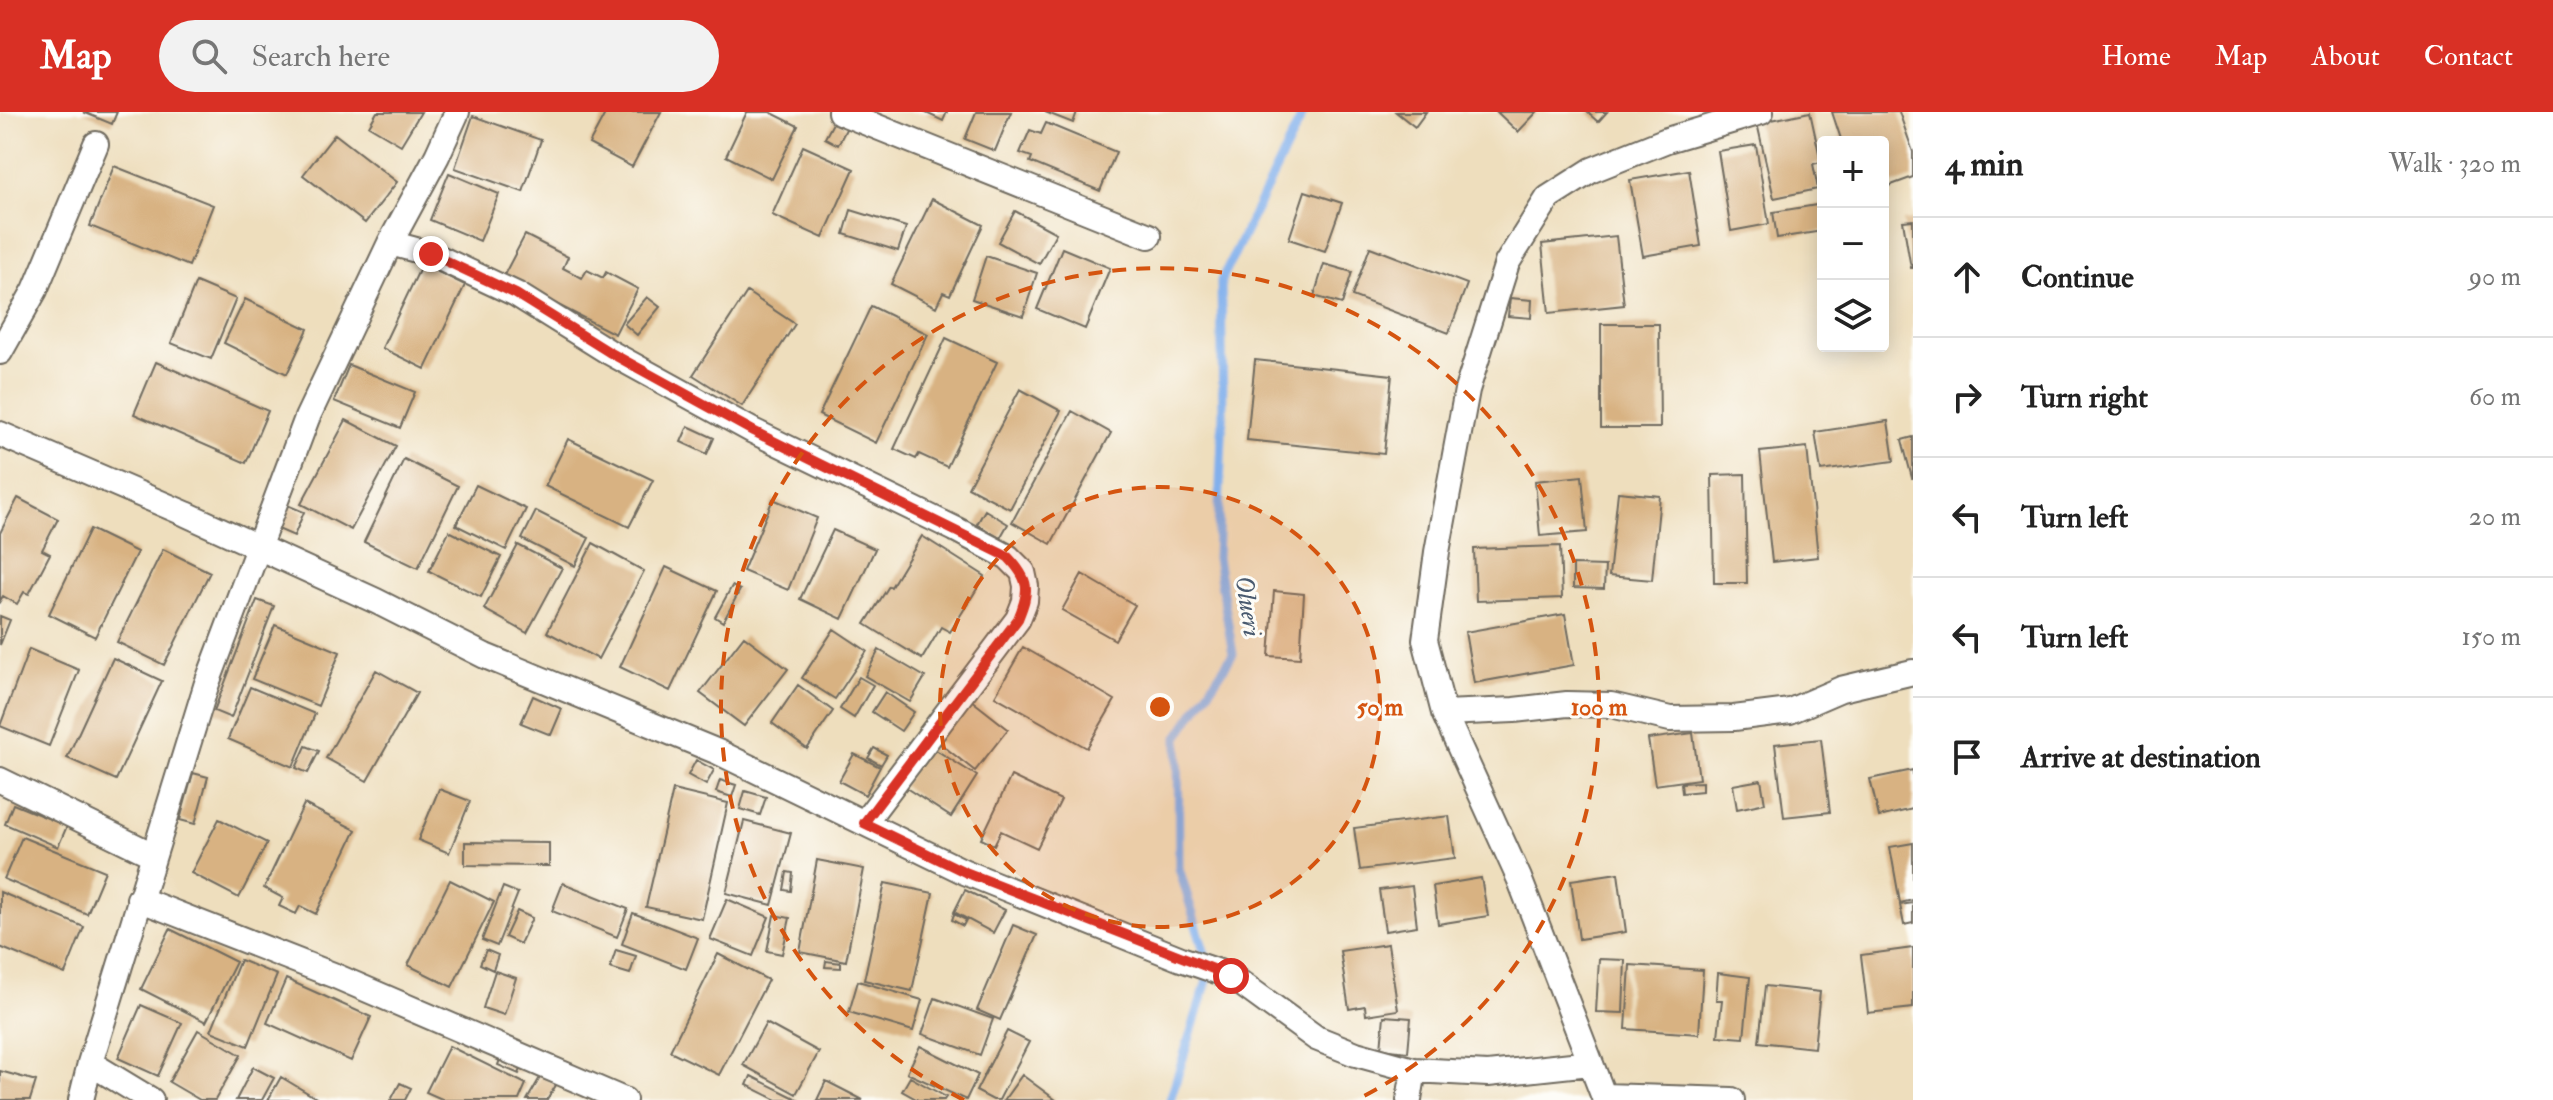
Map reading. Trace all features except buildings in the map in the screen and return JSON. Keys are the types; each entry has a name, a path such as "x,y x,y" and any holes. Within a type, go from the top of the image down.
{"street":[{"path":"81,1100 139,899 206,686 307,418 390,243 457,112"},
{"path":"840,112 1149,236"},
{"path":"1732,1100 1604,1098 1519,878 1444,713 1425,640 1437,552 1467,390 1507,263 1548,198 1592,170 1667,140 1761,112"},
{"path":"0,352 35,290 96,144"},
{"path":"390,243 431,254 516,294 609,352 753,431 1008,557 1023,572 1025,601 1018,619 864,823"},
{"path":"0,434 186,514 376,601 485,656 718,752 965,872 1231,976 1316,1038 1356,1054 1414,1070 1488,1074 1590,1063"},
{"path":"1444,713 1567,704 1611,705 1670,719 1734,718 1790,711 1841,689 1913,672"},
{"path":"0,780 153,855"},
{"path":"139,899 333,975 624,1100"},
{"path":"90,1063 151,1100"},
{"path":"1409,1100 1414,1070"}],"waterway":[{"name":"Olueri","path":"1170,1100 1210,971 1179,868 1178,737 1233,654 1217,558 1223,412 1221,281 1304,112"}],"route":[{"path":"431,254 516,294 609,352 753,431 1008,557 1023,572 1026,586 1025,601 1018,619 864,823 965,872 1231,976"}]}
